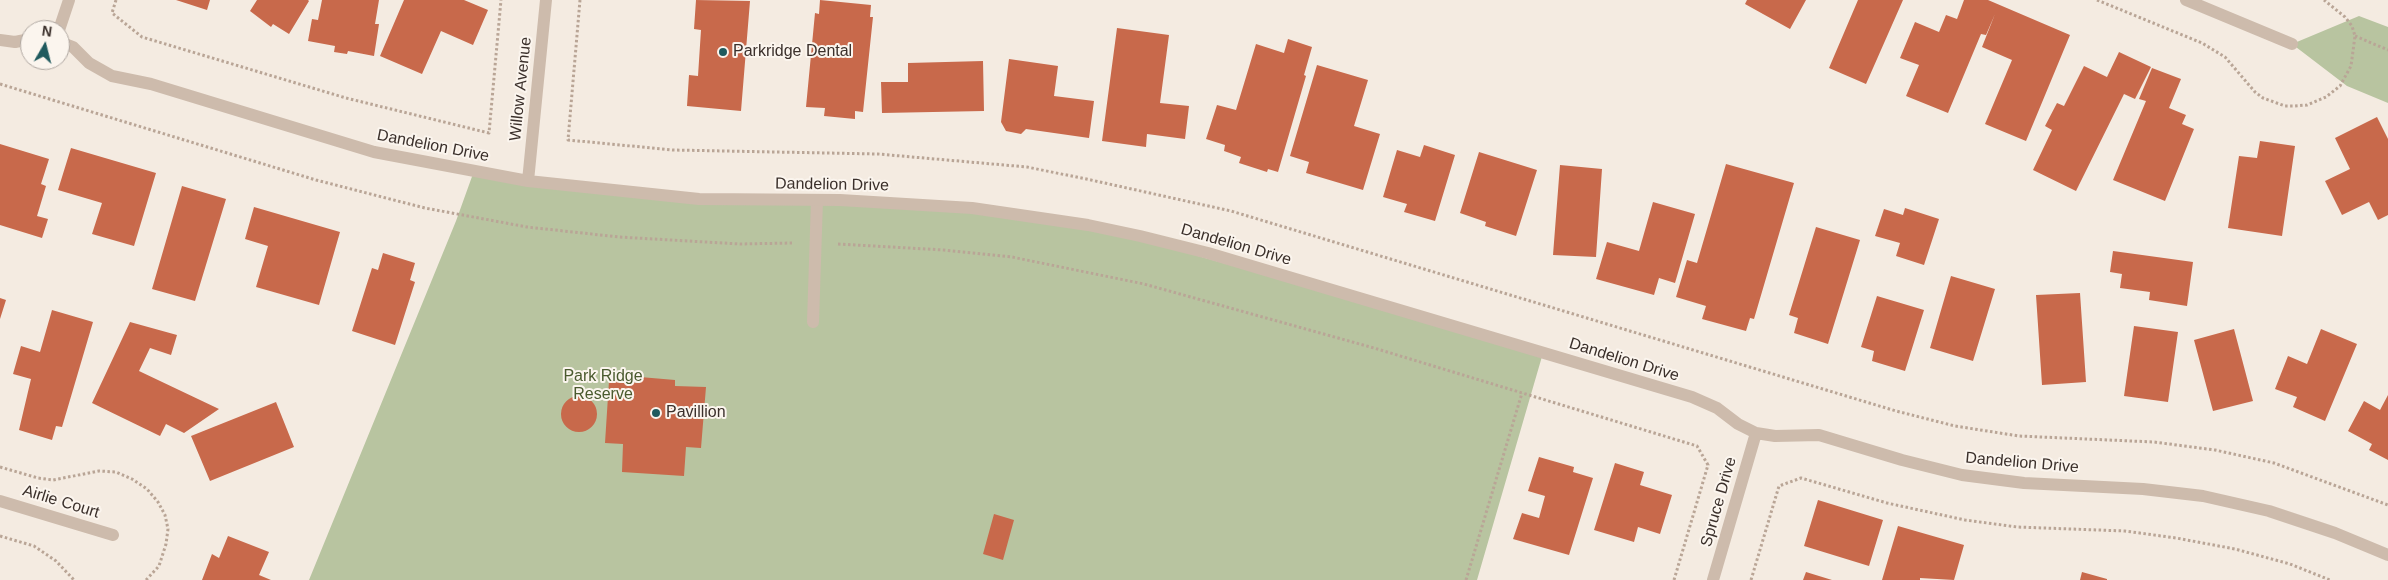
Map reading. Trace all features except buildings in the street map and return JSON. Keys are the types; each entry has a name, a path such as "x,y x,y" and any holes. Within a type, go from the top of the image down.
{"street":[{"path":"62,20 69,0"},
{"name":"Willow Avenue","path":"528,181 546,0"},
{"path":"2186,0 2292,44"},
{"path":"0,40 20,41"},
{"name":"Dandelion Drive","path":"70,46 89,63 112,76 151,84 374,152 528,181 699,199 907,202 972,208 1088,225 1140,236 1208,253 1692,397 1717,408 1738,424 1756,433 1775,436 1819,435 1902,460 1962,475 2024,483 2143,489 2203,496 2270,512 2335,533 2388,555"},
{"path":"813,322 816,200"},
{"name":"Spruce Drive","path":"1713,580 1756,433"},
{"name":"Airlie Court","path":"0,501 113,535"}],"path":[{"path":"116,0 112,13 142,37 346,98 489,133 501,0"},
{"path":"580,0 568,140 674,150 878,154 1027,167 1092,180 1231,211 1904,413 1955,426 2019,436 2154,442 2215,450 2274,463 2388,505"},
{"path":"2097,0 2202,43 2225,57 2254,92 2285,106 2308,105 2326,97 2340,86 2351,66 2355,36 2352,26 2345,17 2324,0"},
{"path":"2355,36 2388,50"},
{"path":"0,84 316,180 425,208 527,227 619,237 740,244 815,243 944,250 1012,257 1074,269 1207,300 1522,393 1697,446 1708,465 1674,580"},
{"path":"1466,580 1522,393"},
{"path":"0,467 38,478 53,480 99,471 116,472 132,479 147,489 158,502 165,515 168,529 166,544 159,566 146,580"},
{"path":"1751,580 1779,486 1801,478 1887,503 1965,520 2017,527 2125,531 2186,540 2290,564 2330,580"},
{"path":"0,536 34,546 56,561 74,580"}],"green space":[{"path":"2359,16 2388,27 2388,103 2347,86 2292,44"},
{"name":"Park Ridge Reserve","path":"474,171 646,195 840,200 1088,225 1543,353 1477,580 309,580 456,221"}],"place":[{"name":"Parkridge Dental","path":"723,52"},
{"name":"Pavillion","path":"656,413"}]}
